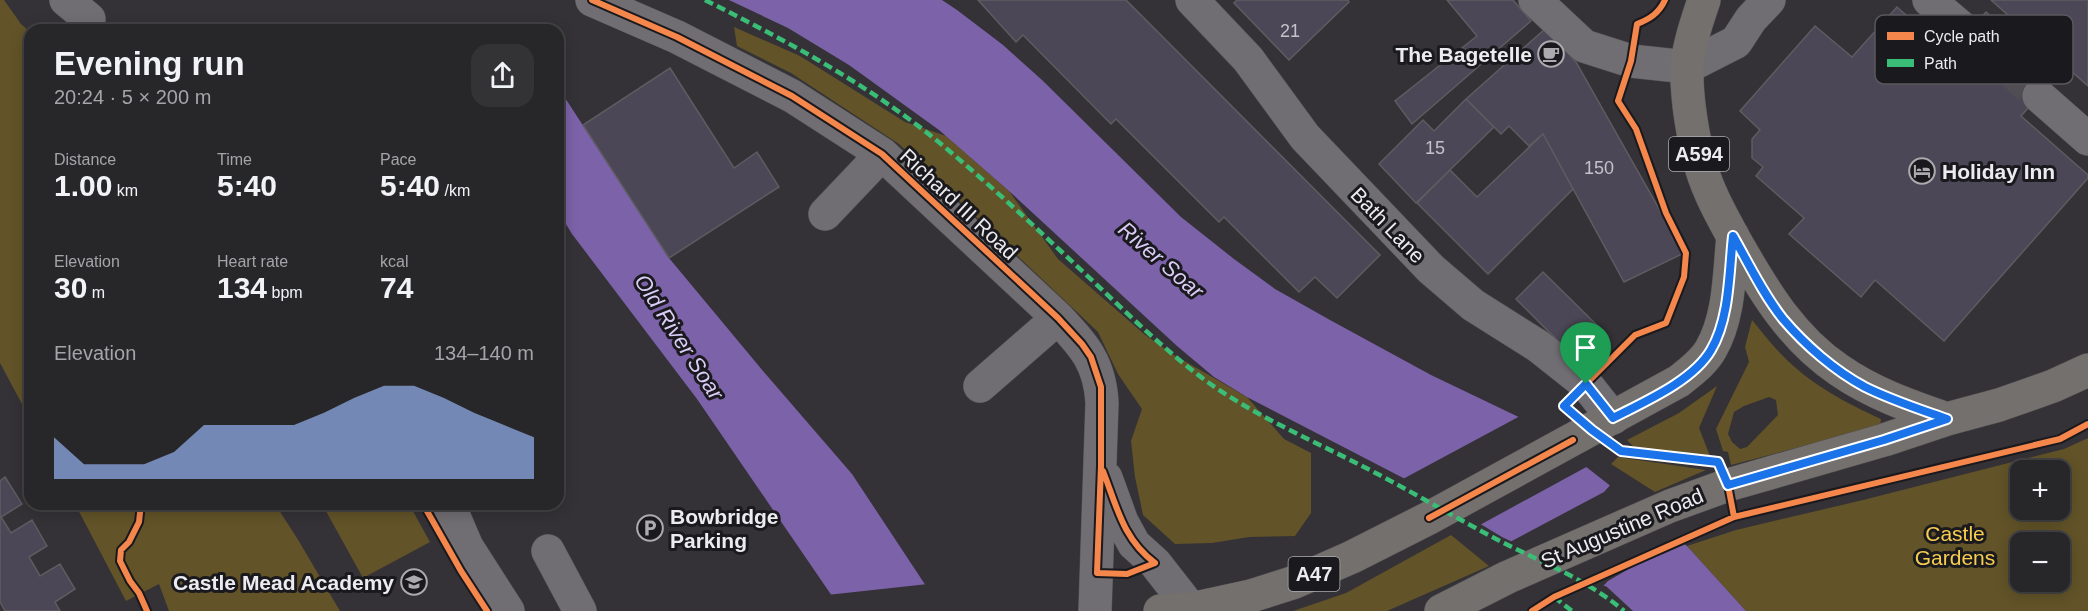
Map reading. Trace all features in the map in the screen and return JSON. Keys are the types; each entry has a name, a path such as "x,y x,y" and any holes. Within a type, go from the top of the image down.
{"main road":[{"name":"A594","path":"1704,0 1693,32 1688,66 1691,113 1702,170 1716,204 1762,288 1783,318 1809,345 1838,369 1864,386 1947,419"},
{"name":"A47","path":"1180,610 1251,596 1295,582 1352,557 1429,518 1678,381 1698,366 1711,350 1726,309 1733,236"},
{"name":"St Augustine Road","path":"1441,611 1508,577 1670,506 1728,485 2000,405 2088,370"}],"street":[{"name":"Richard III Road","path":"592,0 678,37 792,96 882,154 1058,318 1082,344 1097,372 1102,403 1095,611"},
{"name":"Bath Lane","path":"1192,0 1248,59 1305,137 1431,269 1473,305 1538,346 1586,384 1613,418"},
{"path":"1534,0 1584,46 1631,61 1688,66 1736,42 1751,19 1769,0"},
{"path":"1929,0 1947,15"},
{"path":"2039,96 2083,124"},
{"path":"825,214 882,154"},
{"path":"980,386 1058,318"},
{"name":"Richard III Road","path":"1101,466 1122,522 1134,544 1155,563 1180,610"},
{"path":"452,510 467,547 508,611"},
{"path":"548,551 580,611"}],"green space":[{"path":"0,0 4,0 24,27 24,408 0,363"},
{"path":"734,27 800,56 905,122 946,136 1009,191 1058,259 1144,334 1174,355 1247,397 1284,439 1311,453 1311,513 1295,536 1249,537 1212,543 1175,544 1143,515 1135,477 1131,441 1142,409 1118,374 1098,332 899,144 791,73 737,46"},
{"path":"1752,320 1794,366 1829,392 1881,419 1880,426 1731,465 1728,452 1723,451 1716,429 1749,362 1745,347","holes":["1769,397 1776,400 1778,415 1747,447 1740,449 1732,442 1728,434 1734,412"]},
{"path":"1717,386 1699,428 1710,456 1634,447 1627,440 1679,413"},
{"name":"Castle Gardens","path":"2088,438 2088,611 1746,611 1687,546 1736,530 2010,463 2010,520 2070,520 2070,460 2021,460 2064,449"},
{"path":"1618,457 1706,470 1655,492 1611,464"},
{"path":"78,510 279,510 340,611 169,611 159,584 126,601"},
{"path":"325,510 412,510 430,542 363,578"},
{"path":"1451,535 1489,566 1387,611 1293,611 1346,593"}],"water":[{"name":"River Soar","path":"729,0 942,0 1003,45 1042,80 1181,217 1234,259 1275,289 1330,320 1431,375 1529,422 1687,546 1746,611 1633,611 1607,587 1502,537 1409,481 1247,397 1214,377 1177,346 1009,191 939,130 849,65 788,28"},
{"name":"Old River Soar","path":"564,96 669,258 852,474 928,589 832,596 697,399 564,221"}],"pier":[{"path":"1522,415 1590,465 1478,526 1401,480"},
{"path":"1613,482 1688,543 1632,567 1608,581 1601,588 1508,543 1604,492"},
{"path":"928,584 935,611 834,611 827,595"}],"building":[{"path":"978,0 1126,0 1380,255 1337,298 1315,277 1299,292 1224,217 1219,222 1116,119 1111,124 1023,35 1016,42"},
{"path":"1237,0 1348,0 1349,2 1289,60 1234,3"},
{"path":"1447,0 1513,0 1531,21 1412,124 1395,101 1477,36"},
{"path":"1991,0 2088,0 2088,86 2073,73 2073,15 2008,15"},
{"name":"Holiday Inn","path":"1897,7 1906,15 1890,15"},
{"name":"Holiday Inn","path":"1815,26 1852,57 1875,31 1875,84 2050,84 2021,116 2088,175 2088,178 1944,341 1875,280 1861,297 1789,234 1804,218 1756,176 1763,167 1752,158 1752,139 1760,130 1740,111"},
{"path":"1545,29 1576,62 1684,253 1624,282 1543,134 1529,146 1509,126 1501,134 1466,99"},
{"path":"670,68 734,168 757,152 779,187 669,258 583,125"},
{"path":"1466,99 1494,127 1416,203 1379,164 1423,120 1434,131"},
{"path":"1543,134 1573,189 1488,274 1417,203 1450,170 1477,197"},
{"path":"1543,272 1608,336 1597,348 1605,356 1589,372 1516,299"},
{"path":"5,477 22,504 1,517 11,533 32,520 47,546 29,557 40,576 60,564 75,589 55,602 60,611 5,611 0,602 0,481"}],"tunnel":[{"path":"2025,84 2039,96"}],"marked path":[{"path":"705,0 830,67 919,127 1004,198 1165,348 1227,395 1266,418 1580,581 1624,611"},
{"path":"1554,597 1572,611"}],"cycle path":[{"path":"592,0 677,37 792,96 882,154 1058,318 1091,357 1101,387 1097,573 1127,574 1155,563"},
{"path":"1665,0 1654,15 1637,24 1631,61 1618,101 1636,129 1666,213 1686,253 1684,277 1666,323 1635,335 1564,406 1621,451 1718,462 1728,485 1734,517"},
{"path":"1532,611 1554,597 1734,517 2060,439 2088,424"},
{"path":"1429,518 1573,440"},
{"path":"1103,471 1128,533 1135,544 1155,563"},
{"path":"140,510 139,522 129,542 121,550 120,561 147,611"},
{"path":"426,510 487,611"}],"place":[{"name":"The Bagetelle","path":"1551,54"},
{"name":"Holiday Inn","path":"1922,171"},
{"name":"Bowbridge Parking","path":"650,528"},
{"name":"Castle Mead Academy","path":"414,582"}],"route":[{"path":"1733,236 1762,288 1783,318 1809,345 1838,369 1864,386 1947,419 1884,440 1728,485 1718,462 1621,451 1564,406 1586,384 1613,418 1656,395 1698,366 1711,350 1726,309 1733,236"}]}
